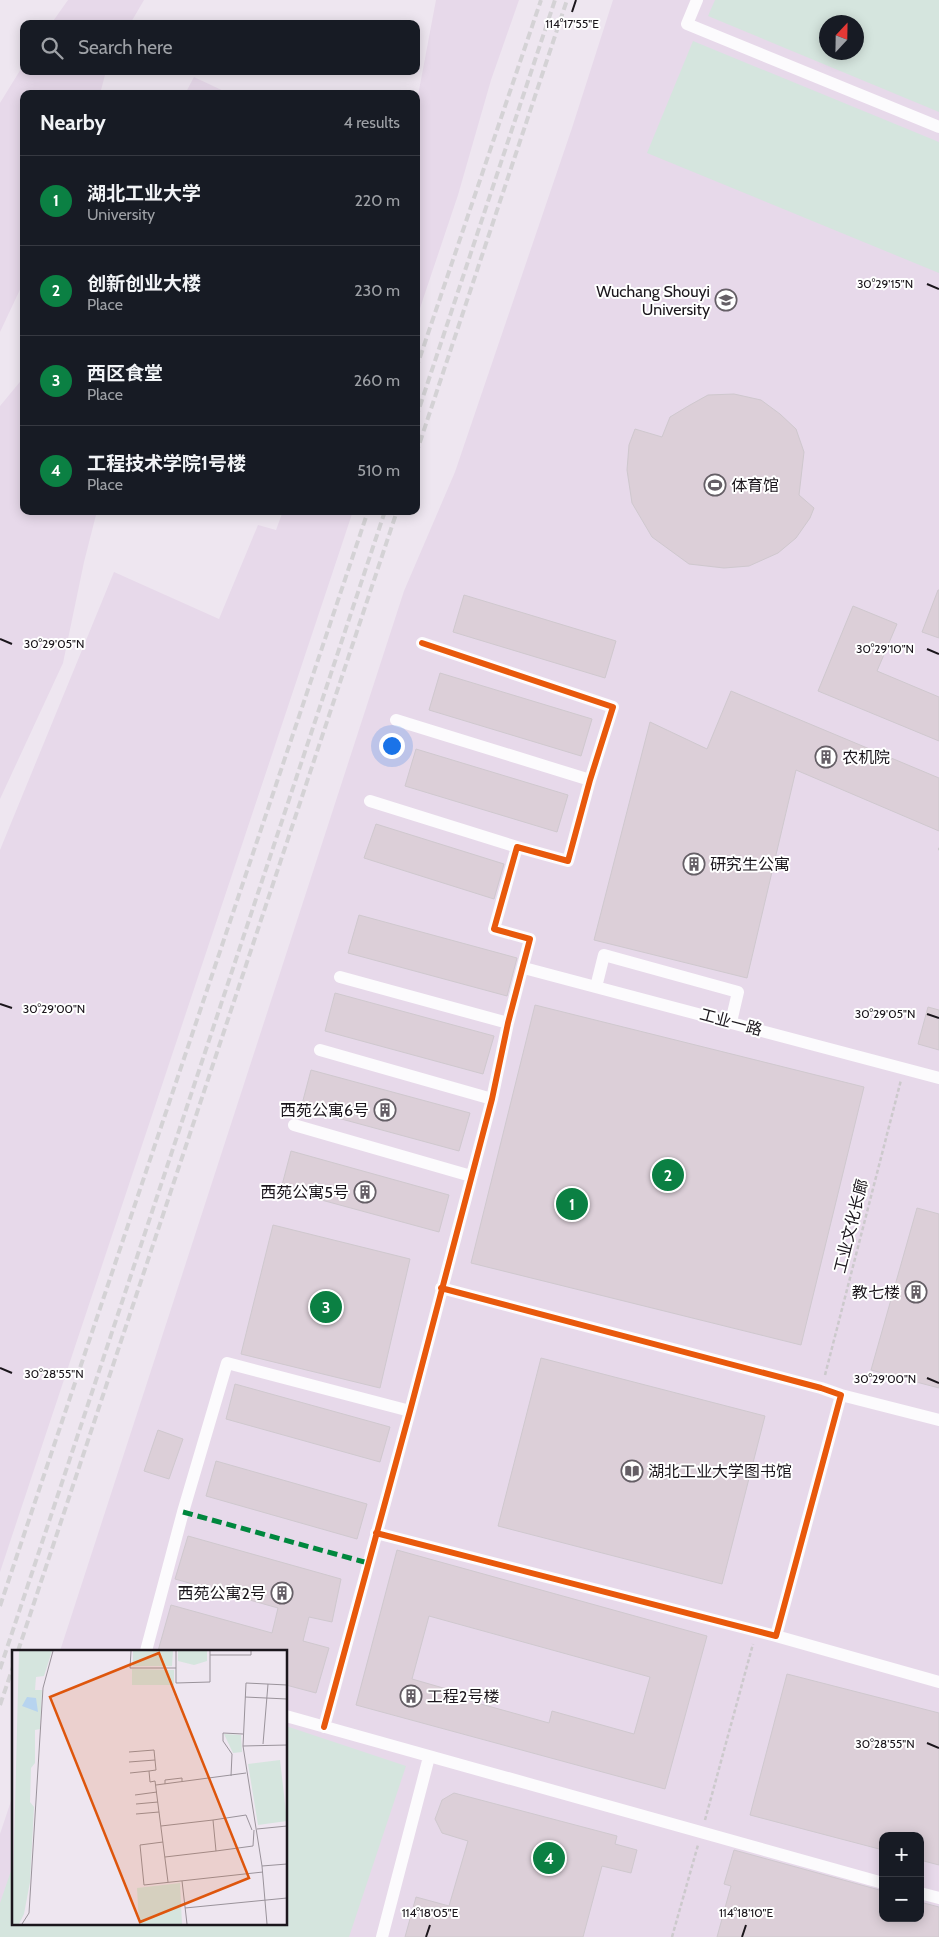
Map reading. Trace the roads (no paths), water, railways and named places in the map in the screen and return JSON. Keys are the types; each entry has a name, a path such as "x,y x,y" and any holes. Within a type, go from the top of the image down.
{"street":[{"path":"697,0 687,24 939,127"},
{"path":"370,802 568,861 590,780 613,707 422,643"},
{"path":"396,720 590,780"},
{"path":"324,1727 410,1411 492,1099 508,1023 524,968 530,939 494,929 517,847"},
{"path":"596,987 604,955 738,992 731,1022"},
{"name":"工业一路","path":"524,968 939,1078"},
{"path":"340,977 508,1023"},
{"path":"320,1050 492,1099"},
{"path":"294,1125 471,1176"},
{"path":"441,1288 939,1420"},
{"path":"146,1650 183,1512 227,1362 410,1411"},
{"path":"776,1636 841,1395"},
{"path":"376,1533 776,1636 939,1682"},
{"path":"288,1717 879,1881"},
{"path":"382,1937 429,1757"},
{"path":"924,1894 939,1898"}],"railway":[{"path":"420,357 541,0"},
{"path":"420,406 555,0"},
{"path":"420,442 567,0"},
{"path":"0,1606 367,515"},
{"path":"0,1669 384,515"},
{"path":"18,1650 396,515"},
{"path":"0,1705 12,1670"}],"place":[{"name":"Wuchang Shouyi University","path":"726,300"},
{"name":"体育馆","path":"715,485"},
{"name":"农机院","path":"826,757"},
{"name":"研究生公寓","path":"694,864"},
{"name":"西苑公寓6号","path":"385,1110"},
{"name":"创新创业大楼","path":"668,1175"},
{"name":"西苑公寓5号","path":"365,1192"},
{"name":"湖北工业大学","path":"572,1204"},
{"name":"教七楼","path":"916,1292"},
{"name":"西区食堂","path":"326,1307"},
{"name":"湖北工业大学图书馆","path":"632,1471"},
{"name":"西苑公寓2号","path":"282,1593"},
{"name":"工程2号楼","path":"411,1696"},
{"name":"工程技术学院1号楼","path":"549,1858"}]}
